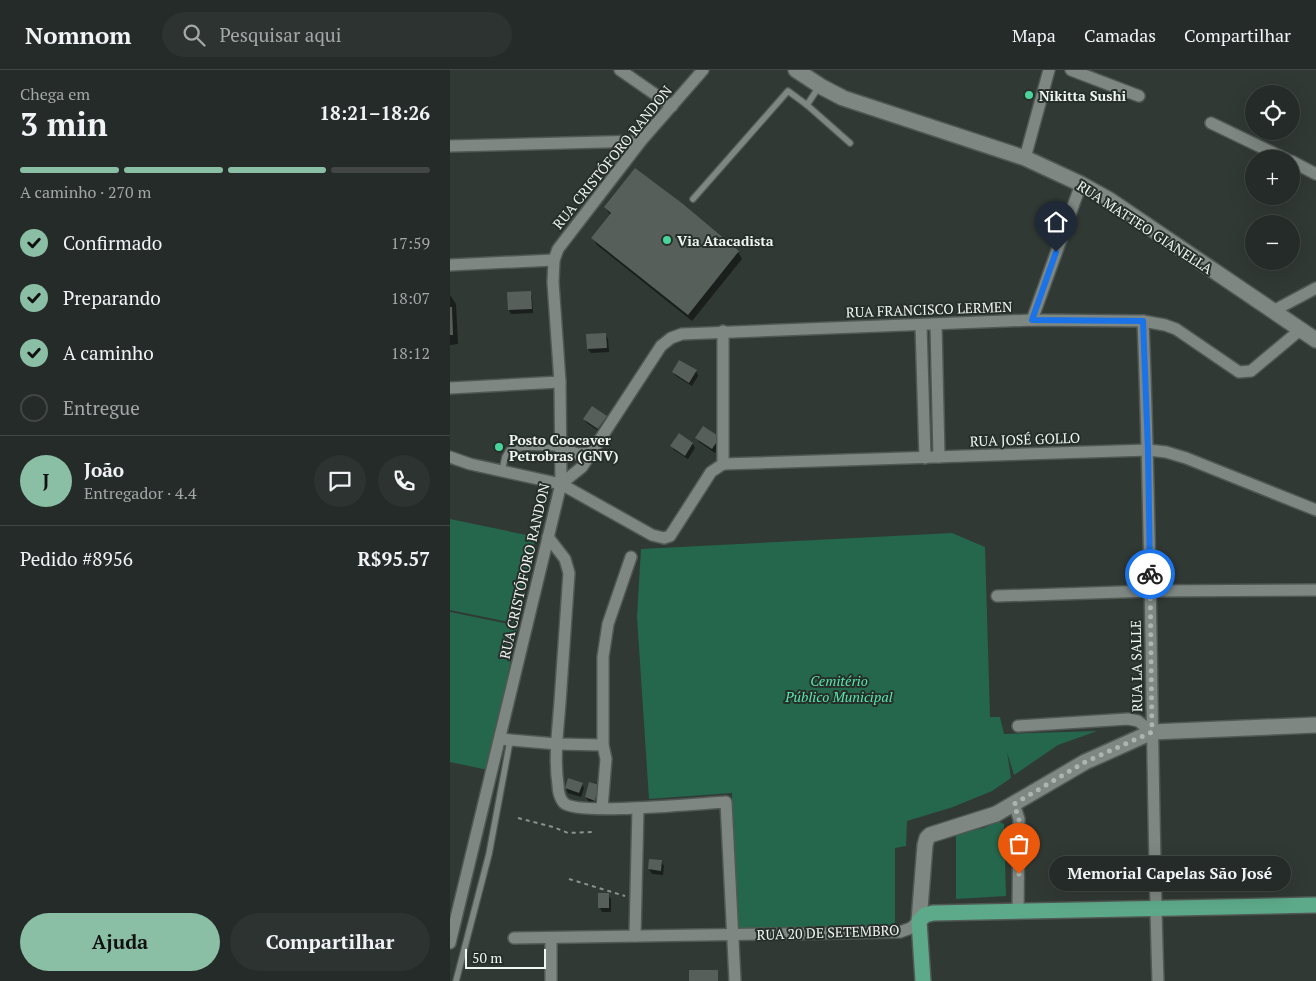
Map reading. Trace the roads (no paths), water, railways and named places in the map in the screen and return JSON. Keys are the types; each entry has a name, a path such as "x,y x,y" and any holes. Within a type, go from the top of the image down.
{"main road":[{"name":"RUA MATTEO GIANELLA","path":"796,70 843,98 1025,158 1081,184 1108,200 1316,340"},
{"path":"924,981 919,921 927,838 930,835 996,814 1085,762 1152,732 1316,725"},
{"name":"RUA 20 DE SETEMBRO","path":"919,921 925,915 933,913 1316,905"}],"street":[{"path":"620,70 672,106"},
{"name":"RUA CRISTÓFORO RANDON","path":"450,943 505,740 561,484 560,382 553,282 554,260 558,249 641,141 703,70"},
{"path":"1025,158 1049,70"},
{"path":"1071,70 1139,96"},
{"path":"1210,122 1268,150"},
{"path":"450,146 641,141"},
{"path":"1300,166 1316,174"},
{"path":"1032,320 1081,184"},
{"path":"450,265 554,260"},
{"path":"1273,311 1316,288"},
{"name":"RUA FRANCISCO LERMEN","path":"561,484 582,467 661,346 671,338 682,334 1032,320 1143,321 1165,324 1176,329 1239,372 1245,372 1251,371 1300,330"},
{"name":"RUA LA SALLE","path":"1143,321 1148,450 1158,981"},
{"path":"921,325 925,458"},
{"path":"936,325 939,457"},
{"path":"450,457 470,464 561,484 652,534 664,538 670,536 711,472 724,464 723,331"},
{"path":"450,388 560,382"},
{"path":"562,448 577,454 592,453"},
{"name":"RUA JOSÉ GOLLO","path":"724,464 1148,450 1166,452 1186,458 1316,510"},
{"path":"548,537 566,559 569,573 557,744 557,785 559,794 564,802 570,806 602,808 638,808 726,802 735,981"},
{"path":"602,808 606,759 603,745 603,657 608,624 632,557"},
{"path":"997,596 1150,591 1316,590"},
{"path":"1018,726 1128,719 1138,721 1152,732"},
{"path":"505,740 603,745"},
{"path":"1014,804 1019,819 1018,911"},
{"path":"635,936 638,808"},
{"name":"RUA 20 DE SETEMBRO","path":"514,938 900,932 911,928 919,921"},
{"path":"551,938 551,981"}],"lane":[{"path":"807,105 820,86"},
{"path":"694,199 788,91 850,143"},
{"path":"502,471 505,457 510,450 524,447 562,448"},
{"path":"456,981 490,854 505,740"}],"place":[{"name":"Nikitta Sushi","path":"1029,95"},
{"name":"Via Atacadista","path":"667,240"},
{"name":"Posto Coocaver Petrobras (GNV)","path":"499,447"},
{"name":"Memorial Capelas São José","path":"1019,874"}],"park label":[{"name":"Cemitério Público Municipal","path":"839,688"}]}
